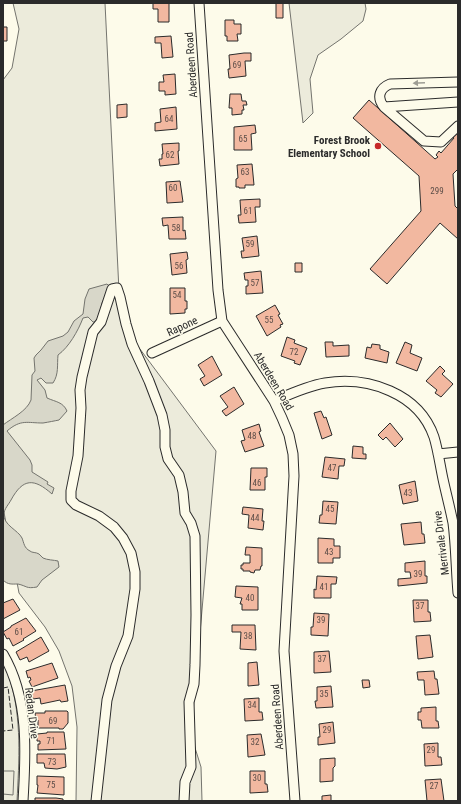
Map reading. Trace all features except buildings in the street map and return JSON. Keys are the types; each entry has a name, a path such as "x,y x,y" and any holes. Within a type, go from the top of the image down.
{"street":[{"name":"Aberdeen Road","path":"199,3 218,290 222,321 274,401 289,436 293,454 294,476 284,651 295,801"},
{"path":"458,82 390,84 384,86 380,92 381,103 384,107 424,141 441,142 458,126"},
{"path":"384,107 458,102"},
{"path":"96,801 107,700 116,666 128,636 135,589 135,572 131,553 123,538 114,527 76,505 71,500 71,491 78,456 81,408 80,390 82,377 93,332 101,322 112,289 117,288 132,344 142,364 162,415 166,430 168,459 179,475 184,492 185,512 191,523 195,536 195,665 194,684 189,702 191,767 185,782 184,801"},
{"name":"Rapone","path":"152,353 222,321"},
{"name":"Merrivale Drive","path":"274,401 307,387 343,381 358,382 387,390 408,402 424,418 434,436 453,523 458,593"},
{"path":"438,454 458,452"},
{"name":"Redan Drive","path":"3,654 13,675 21,705 24,759 23,801"}],"shaded area":[{"path":"13,3 105,3 119,291 125,329 216,451 191,735 201,767 202,801 76,801 77,727 72,686 59,651 45,627 19,593 3,507 3,80 12,68 19,29"},
{"path":"289,3 365,3 366,9 363,21 318,55 310,79 313,113 303,123"},
{"path":"107,284 110,287 102,303 98,322 93,322 88,317 83,318 73,338 66,348 58,355 57,373 53,383 46,383 41,378 37,380 45,390 47,398 61,404 67,411 59,420 43,423 20,423 7,431 30,460 32,472 48,482 47,484 54,488 52,494 40,485 34,483 24,484 15,493 4,512 4,518 20,535 25,547 28,550 39,554 45,559 58,561 59,567 42,580 37,587 33,588 5,582 3,580 3,425 23,411 31,400 32,375 35,371 34,358 36,355 48,341 63,336 68,332 74,321 83,314 85,299 89,289"},
{"path":"3,663 6,667 14,695 18,725 19,755 17,801 3,801"},
{"path":"3,771 14,771 13,795 3,794"}],"fence":[{"path":"3,688 8,687 13,730 3,731"}],"place":[{"name":"Forest Brook Elementary School","path":"378,146"}]}
